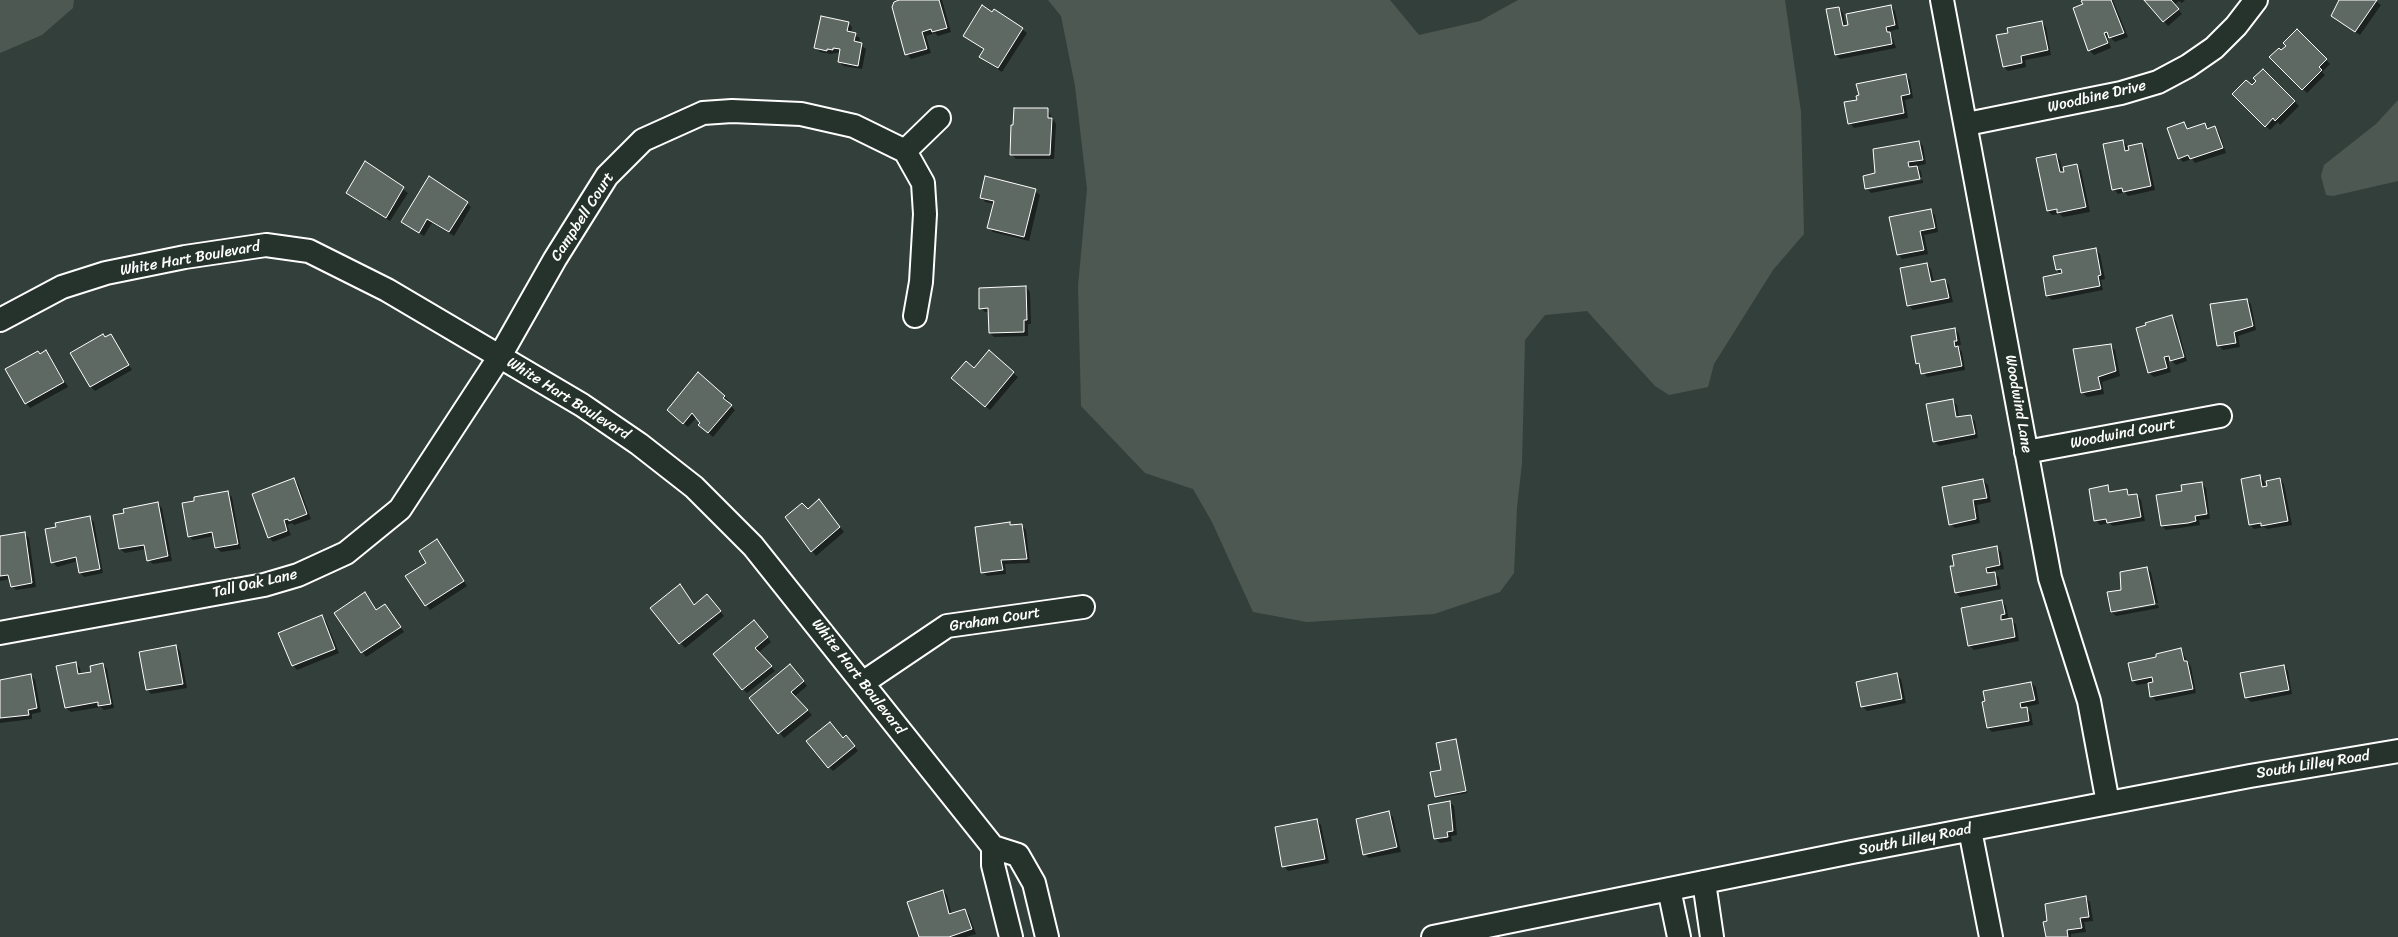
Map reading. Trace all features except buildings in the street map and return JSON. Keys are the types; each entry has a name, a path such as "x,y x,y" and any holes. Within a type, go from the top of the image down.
{"street":[{"name":"Woodwind Lane","path":"1942,0 1967,124 2050,578 2088,701 2108,803"},
{"name":"Woodbine Drive","path":"1967,124 2121,93 2158,82 2188,66 2214,48 2236,26 2256,0"},
{"name":"Campbell Court","path":"500,356 555,258 607,176 643,140 703,113 732,111 801,114 854,126 905,151"},
{"path":"914,316 921,282 925,214 923,183 905,151 939,118"},
{"name":"White Hart Boulevard","path":"0,320 62,287 106,273 185,257 266,245 309,251 387,290 582,405 639,444 694,487 752,546 864,682 938,780 993,847"},
{"name":"Tall Oak Lane","path":"0,633 264,585 298,575 346,553 400,509 500,356"},
{"name":"Woodwind Court","path":"2026,452 2220,416"},
{"name":"Graham Court","path":"864,682 947,626 1083,607"},
{"name":"South Lilley Road","path":"1433,937 2108,803 2250,776 2398,751"},
{"path":"1970,830 1991,937"},
{"path":"1011,937 993,864 993,847 1018,855 1034,883 1047,937"},
{"path":"1704,882 1712,937"},
{"path":"1669,889 1680,937"}],"shaded area":[{"path":"0,0 74,0 73,8 42,35 0,53"},
{"path":"1048,0 1390,0 1419,35 1480,21 1518,0 1785,0 1801,112 1804,234 1773,270 1714,364 1708,387 1669,395 1655,386 1587,311 1545,315 1525,340 1522,463 1517,507 1514,573 1500,592 1434,614 1307,622 1253,612 1212,522 1193,489 1145,473 1081,406 1078,286 1087,189 1075,86 1061,16"},
{"path":"2398,100 2398,181 2333,196 2326,195 2321,176 2324,165 2376,124"}]}
